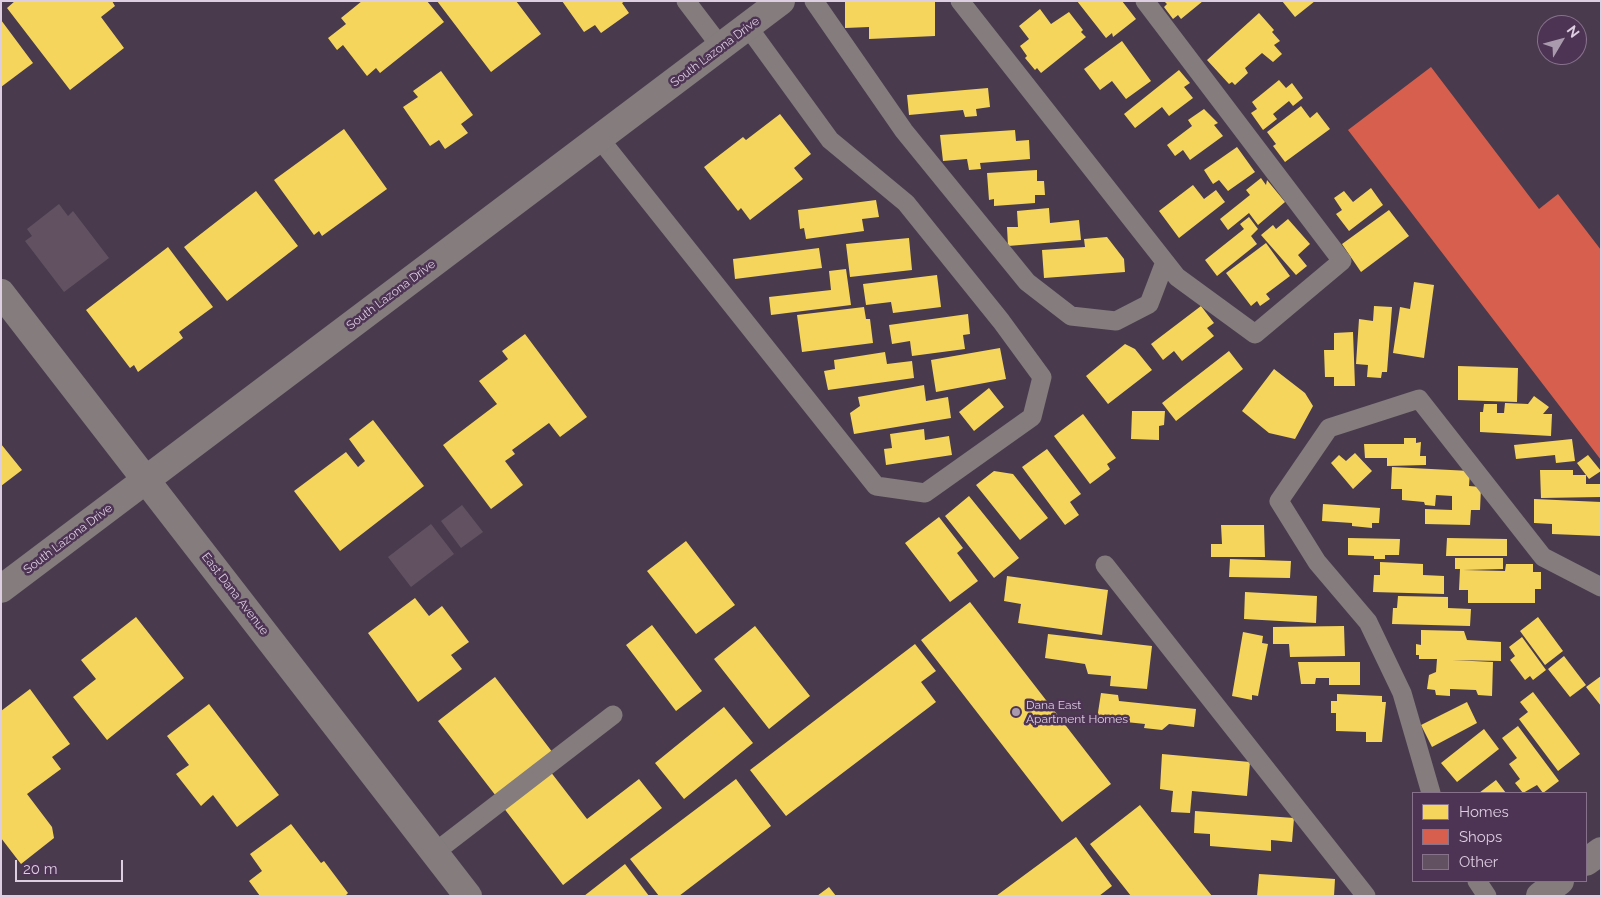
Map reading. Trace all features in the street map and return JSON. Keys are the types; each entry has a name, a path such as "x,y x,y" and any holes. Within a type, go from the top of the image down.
{"street":[{"name":"South Lazona Drive","path":"1,589 781,1"},
{"name":"East Dana Avenue","path":"1,293 468,896"},
{"path":"1587,861 1601,852"},
{"path":"1540,896 1559,882"}],"lane":[{"path":"686,1 721,48"},
{"path":"814,1 904,130 969,213 1027,282 1071,316 1116,321 1149,304 1165,262"},
{"path":"960,1 1177,277 1255,334 1342,261 1145,1"},
{"path":"599,138 876,486 925,493 1032,417 1042,377 1007,329 906,203 830,140 748,27"},
{"path":"1431,792 1402,694 1368,622 1317,562 1279,501 1329,428 1419,399 1544,557 1601,587"},
{"path":"1105,565 1366,896"},
{"path":"434,852 612,715"},
{"path":"1478,882 1487,896"}],"building: Homes":[{"path":"15,1 112,1 115,6 101,17 124,48 70,90 7,8"},
{"path":"362,1 427,1 444,22 380,73 376,68 367,76 343,45 337,50 328,38 346,24 341,18"},
{"path":"437,1 516,1 541,34 491,72"},
{"path":"562,1 625,1 622,3 629,13 601,33 595,25 584,32"},
{"path":"845,1 935,1 935,36 869,39 869,27 845,28"},
{"path":"1077,1 1122,1 1136,19 1113,37 1112,33 1106,38"},
{"path":"1164,1 1203,1 1181,19 1178,15 1173,19 1164,7 1167,4"},
{"path":"1282,1 1315,1 1295,17"},
{"path":"1040,9 1051,24 1069,12 1086,37 1041,73 1037,68 1035,70 1025,58 1027,56 1020,46 1029,39 1019,26"},
{"path":"1259,13 1274,30 1272,32 1280,41 1274,45 1282,54 1273,62 1262,53 1245,68 1248,73 1235,85 1232,82 1229,84 1207,60"},
{"path":"1,20 33,63 1,87"},
{"path":"1122,41 1151,81 1126,99 1112,81 1100,90 1084,69"},
{"path":"1179,70 1190,83 1184,87 1193,98 1169,116 1162,107 1135,128 1124,114"},
{"path":"441,71 473,115 461,124 468,133 445,149 439,140 430,146 403,107 418,97 413,91"},
{"path":"1279,80 1286,88 1292,83 1303,98 1293,106 1289,101 1273,114 1277,119 1263,130 1251,113 1257,109 1252,102"},
{"path":"988,88 990,107 976,109 977,116 965,117 963,110 909,115 907,95"},
{"path":"1301,106 1310,118 1317,112 1330,129 1285,162 1273,146 1276,144 1267,132"},
{"path":"1204,109 1218,123 1214,125 1223,136 1190,160 1183,150 1175,156 1167,145 1192,126 1188,120"},
{"path":"780,114 811,154 794,168 803,179 750,220 741,208 738,211 704,167 743,137 746,140"},
{"path":"344,129 387,189 322,236 319,231 314,235 274,180"},
{"path":"1015,130 1016,141 1029,140 1030,159 980,163 981,169 969,170 967,159 943,161 940,135"},
{"path":"1237,147 1255,172 1228,191 1219,180 1213,184 1204,170"},
{"path":"1037,170 1037,181 1044,181 1045,195 1035,195 1035,203 994,206 994,199 989,200 987,173"},
{"path":"1261,178 1266,185 1267,180 1285,202 1258,225 1249,213 1228,230 1220,219 1250,195 1246,190"},
{"path":"1193,185 1204,199 1216,190 1225,202 1179,238 1159,211"},
{"path":"1371,188 1383,205 1349,231 1336,214 1342,210 1334,198 1344,191 1353,202"},
{"path":"256,191 298,246 227,301 184,247"},
{"path":"876,200 879,217 862,219 864,231 806,239 804,228 800,229 798,210"},
{"path":"1049,208 1050,223 1079,220 1081,240 1008,246 1007,227 1018,227 1017,211"},
{"path":"1389,210 1409,236 1361,272 1342,244"},
{"path":"1249,217 1258,229 1251,236 1257,244 1217,276 1205,260 1244,229 1240,224"},
{"path":"1288,219 1310,244 1298,255 1307,266 1296,275 1261,235 1273,225 1276,229"},
{"path":"1107,237 1124,259 1125,272 1044,278 1042,250 1085,247 1084,239"},
{"path":"909,238 912,270 850,277 846,244"},
{"path":"1266,243 1290,276 1266,294 1270,299 1260,306 1257,301 1251,306 1226,273"},
{"path":"168,247 213,307 179,332 183,338 138,372 134,365 130,368 86,310"},
{"path":"819,248 822,268 735,279 733,259"},
{"path":"846,269 851,305 771,315 769,297 831,290 829,271"},
{"path":"937,275 941,307 893,313 891,302 866,305 863,284"},
{"path":"1414,282 1434,285 1424,358 1393,353 1400,307 1410,309"},
{"path":"1201,306 1214,323 1207,328 1214,336 1182,361 1174,351 1163,360 1151,344"},
{"path":"1374,306 1392,307 1387,372 1382,372 1381,378 1367,377 1368,365 1356,364 1359,319 1373,321"},
{"path":"864,307 866,319 870,319 873,343 802,352 797,315"},
{"path":"968,314 970,334 963,335 965,349 912,356 910,341 892,344 889,325"},
{"path":"1353,332 1355,386 1334,386 1334,377 1325,377 1324,350 1334,350 1334,333"},
{"path":"525,334 587,417 560,437 549,423 512,450 515,454 505,461 523,485 491,509 443,445 497,404 479,381 508,359 502,351"},
{"path":"1125,344 1135,349 1152,370 1108,404 1086,376"},
{"path":"1000,348 1006,379 936,392 931,360"},
{"path":"1229,351 1243,369 1176,421 1162,403"},
{"path":"885,352 887,364 912,361 914,378 828,390 824,371 835,369 834,360"},
{"path":"1458,366 1518,368 1517,402 1458,400"},
{"path":"1274,369 1305,393 1313,406 1295,439 1269,433 1242,411"},
{"path":"924,385 926,401 948,397 951,418 854,434 850,413 860,406 858,397"},
{"path":"989,388 1004,407 974,431 959,412"},
{"path":"1534,396 1549,407 1543,414 1552,414 1551,436 1480,432 1480,412 1483,412 1484,404 1497,404 1497,413 1504,413 1505,403 1528,404"},
{"path":"1132,411 1165,411 1164,425 1159,426 1159,440 1131,439"},
{"path":"1083,414 1116,458 1107,464 1110,469 1090,484 1054,436"},
{"path":"373,420 424,486 340,551 294,491 346,452 358,467 365,461 349,439"},
{"path":"924,429 925,440 949,436 952,455 886,465 884,449 892,448 890,434"},
{"path":"1404,438 1416,438 1416,443 1421,442 1420,456 1426,456 1426,465 1387,466 1387,458 1365,458 1364,444 1404,444"},
{"path":"1572,439 1575,461 1556,463 1555,455 1516,459 1514,445"},
{"path":"1,444 22,470 1,486"},
{"path":"1047,449 1081,494 1070,502 1079,515 1065,525 1022,467"},
{"path":"1355,453 1372,471 1353,489 1331,463 1339,455 1346,461"},
{"path":"1588,455 1601,471 1589,479 1577,463"},
{"path":"1392,467 1470,471 1469,486 1481,487 1480,510 1471,510 1470,525 1425,524 1425,509 1452,510 1452,496 1436,495 1435,506 1425,505 1424,502 1402,500 1402,489 1391,489"},
{"path":"1540,470 1573,470 1573,475 1586,475 1586,484 1601,484 1601,497 1541,498"},
{"path":"994,471 1013,474 1048,518 1020,540 976,485"},
{"path":"969,496 1019,558 994,578 945,516"},
{"path":"1534,499 1601,502 1601,536 1552,534 1552,524 1534,523"},
{"path":"1323,504 1380,508 1379,523 1372,523 1372,528 1352,526 1352,523 1322,521"},
{"path":"939,517 963,548 957,553 978,581 950,602 905,543"},
{"path":"1221,525 1264,525 1265,557 1211,557 1211,544 1222,544"},
{"path":"1348,538 1400,539 1399,555 1385,555 1385,559 1374,559 1374,556 1348,555"},
{"path":"1447,538 1507,539 1507,556 1446,556"},
{"path":"686,541 735,605 696,634 647,571"},
{"path":"1455,558 1503,558 1503,569 1463,570 1505,571 1506,564 1533,564 1533,572 1541,572 1541,589 1535,589 1535,603 1468,603 1468,590 1459,590 1460,569 1455,569"},
{"path":"1230,559 1291,561 1290,578 1229,577"},
{"path":"1380,562 1423,564 1423,575 1444,576 1444,594 1373,592 1374,575 1380,575"},
{"path":"1007,576 1108,590 1102,635 1018,623 1021,604 1004,601"},
{"path":"1245,592 1317,596 1316,623 1244,619"},
{"path":"1398,596 1448,597 1448,608 1471,609 1470,626 1392,624 1393,608 1397,608"},
{"path":"415,598 429,616 442,606 469,642 451,655 462,669 418,702 368,633"},
{"name":"Dana East Apartment Homes","path":"970,602 1111,784 1062,822 921,640"},
{"path":"136,617 184,678 107,740 73,697 96,679 81,660"},
{"path":"1538,617 1563,651 1545,665 1520,631"},
{"path":"652,625 702,691 676,711 626,645"},
{"path":"755,626 810,696 769,729 714,659"},
{"path":"1344,626 1345,656 1290,657 1289,644 1273,644 1273,627"},
{"path":"1421,630 1464,631 1467,640 1501,642 1501,661 1452,660 1493,662 1492,696 1478,695 1476,690 1450,689 1450,696 1436,695 1435,690 1427,689 1429,675 1436,672 1437,659 1419,659 1419,655 1416,655 1416,644 1421,645"},
{"path":"1243,632 1263,636 1262,643 1268,644 1258,696 1252,695 1252,700 1232,696"},
{"path":"1048,634 1152,646 1147,689 1110,686 1111,676 1088,674 1085,664 1045,658"},
{"path":"1522,637 1546,670 1533,680 1530,676 1525,680 1510,660 1515,656 1509,647"},
{"path":"915,644 936,671 921,682 936,702 786,816 750,770"},
{"path":"1564,656 1586,685 1570,697 1548,669"},
{"path":"1298,662 1360,662 1360,685 1329,685 1329,678 1316,678 1315,684 1301,684"},
{"path":"1601,676 1601,706 1586,687"},
{"path":"495,677 553,753 496,796 438,721"},
{"path":"30,689 70,744 52,757 61,769 27,794 52,827 54,838 21,864 1,838 1,711"},
{"path":"1533,692 1580,754 1558,771 1519,719 1528,712 1520,702"},
{"path":"1101,693 1118,695 1119,701 1196,709 1194,727 1169,724 1162,730 1144,728 1145,724 1097,719"},
{"path":"1337,694 1382,696 1382,702 1386,702 1382,742 1366,742 1366,732 1336,731 1336,713 1331,713 1331,701 1337,701"},
{"path":"1467,702 1477,723 1432,747 1421,725"},
{"path":"209,704 279,795 237,827 213,795 201,806 176,774 189,765 167,736"},
{"path":"724,707 753,743 684,799 655,763"},
{"path":"1518,726 1559,781 1544,792 1537,785 1522,792 1515,783 1520,779 1509,764 1517,758 1502,738"},
{"path":"1484,729 1499,749 1457,782 1441,763"},
{"path":"1162,754 1250,762 1247,796 1192,791 1190,813 1171,812 1173,791 1160,789"},
{"path":"550,771 587,819 639,779 662,808 563,885 503,807"},
{"path":"736,779 771,826 679,896 659,896 630,859"},
{"path":"1496,780 1505,792 1480,792"},
{"path":"1140,805 1212,896 1131,896 1090,844"},
{"path":"1195,811 1294,818 1292,842 1271,840 1271,851 1210,846 1210,834 1194,833"},
{"path":"291,824 321,863 324,861 348,893 345,896 260,896 249,881 262,871 250,854"},
{"path":"1076,837 1112,886 1099,896 996,896"},
{"path":"625,864 649,896 584,896"},
{"path":"1259,874 1335,879 1334,896 1257,896"},
{"path":"829,887 836,896 817,896"}],"building: Shops":[{"path":"1431,67 1539,209 1558,194 1601,250 1601,460 1348,130"}],"building: Other":[{"path":"59,204 68,216 73,211 109,258 64,292 25,241 32,236 27,229"},
{"path":"462,505 483,532 461,548 441,521"},
{"path":"431,524 454,554 411,587 388,557"}],"place":[{"name":"Dana East Apartment Homes","path":"1016,712"}]}
